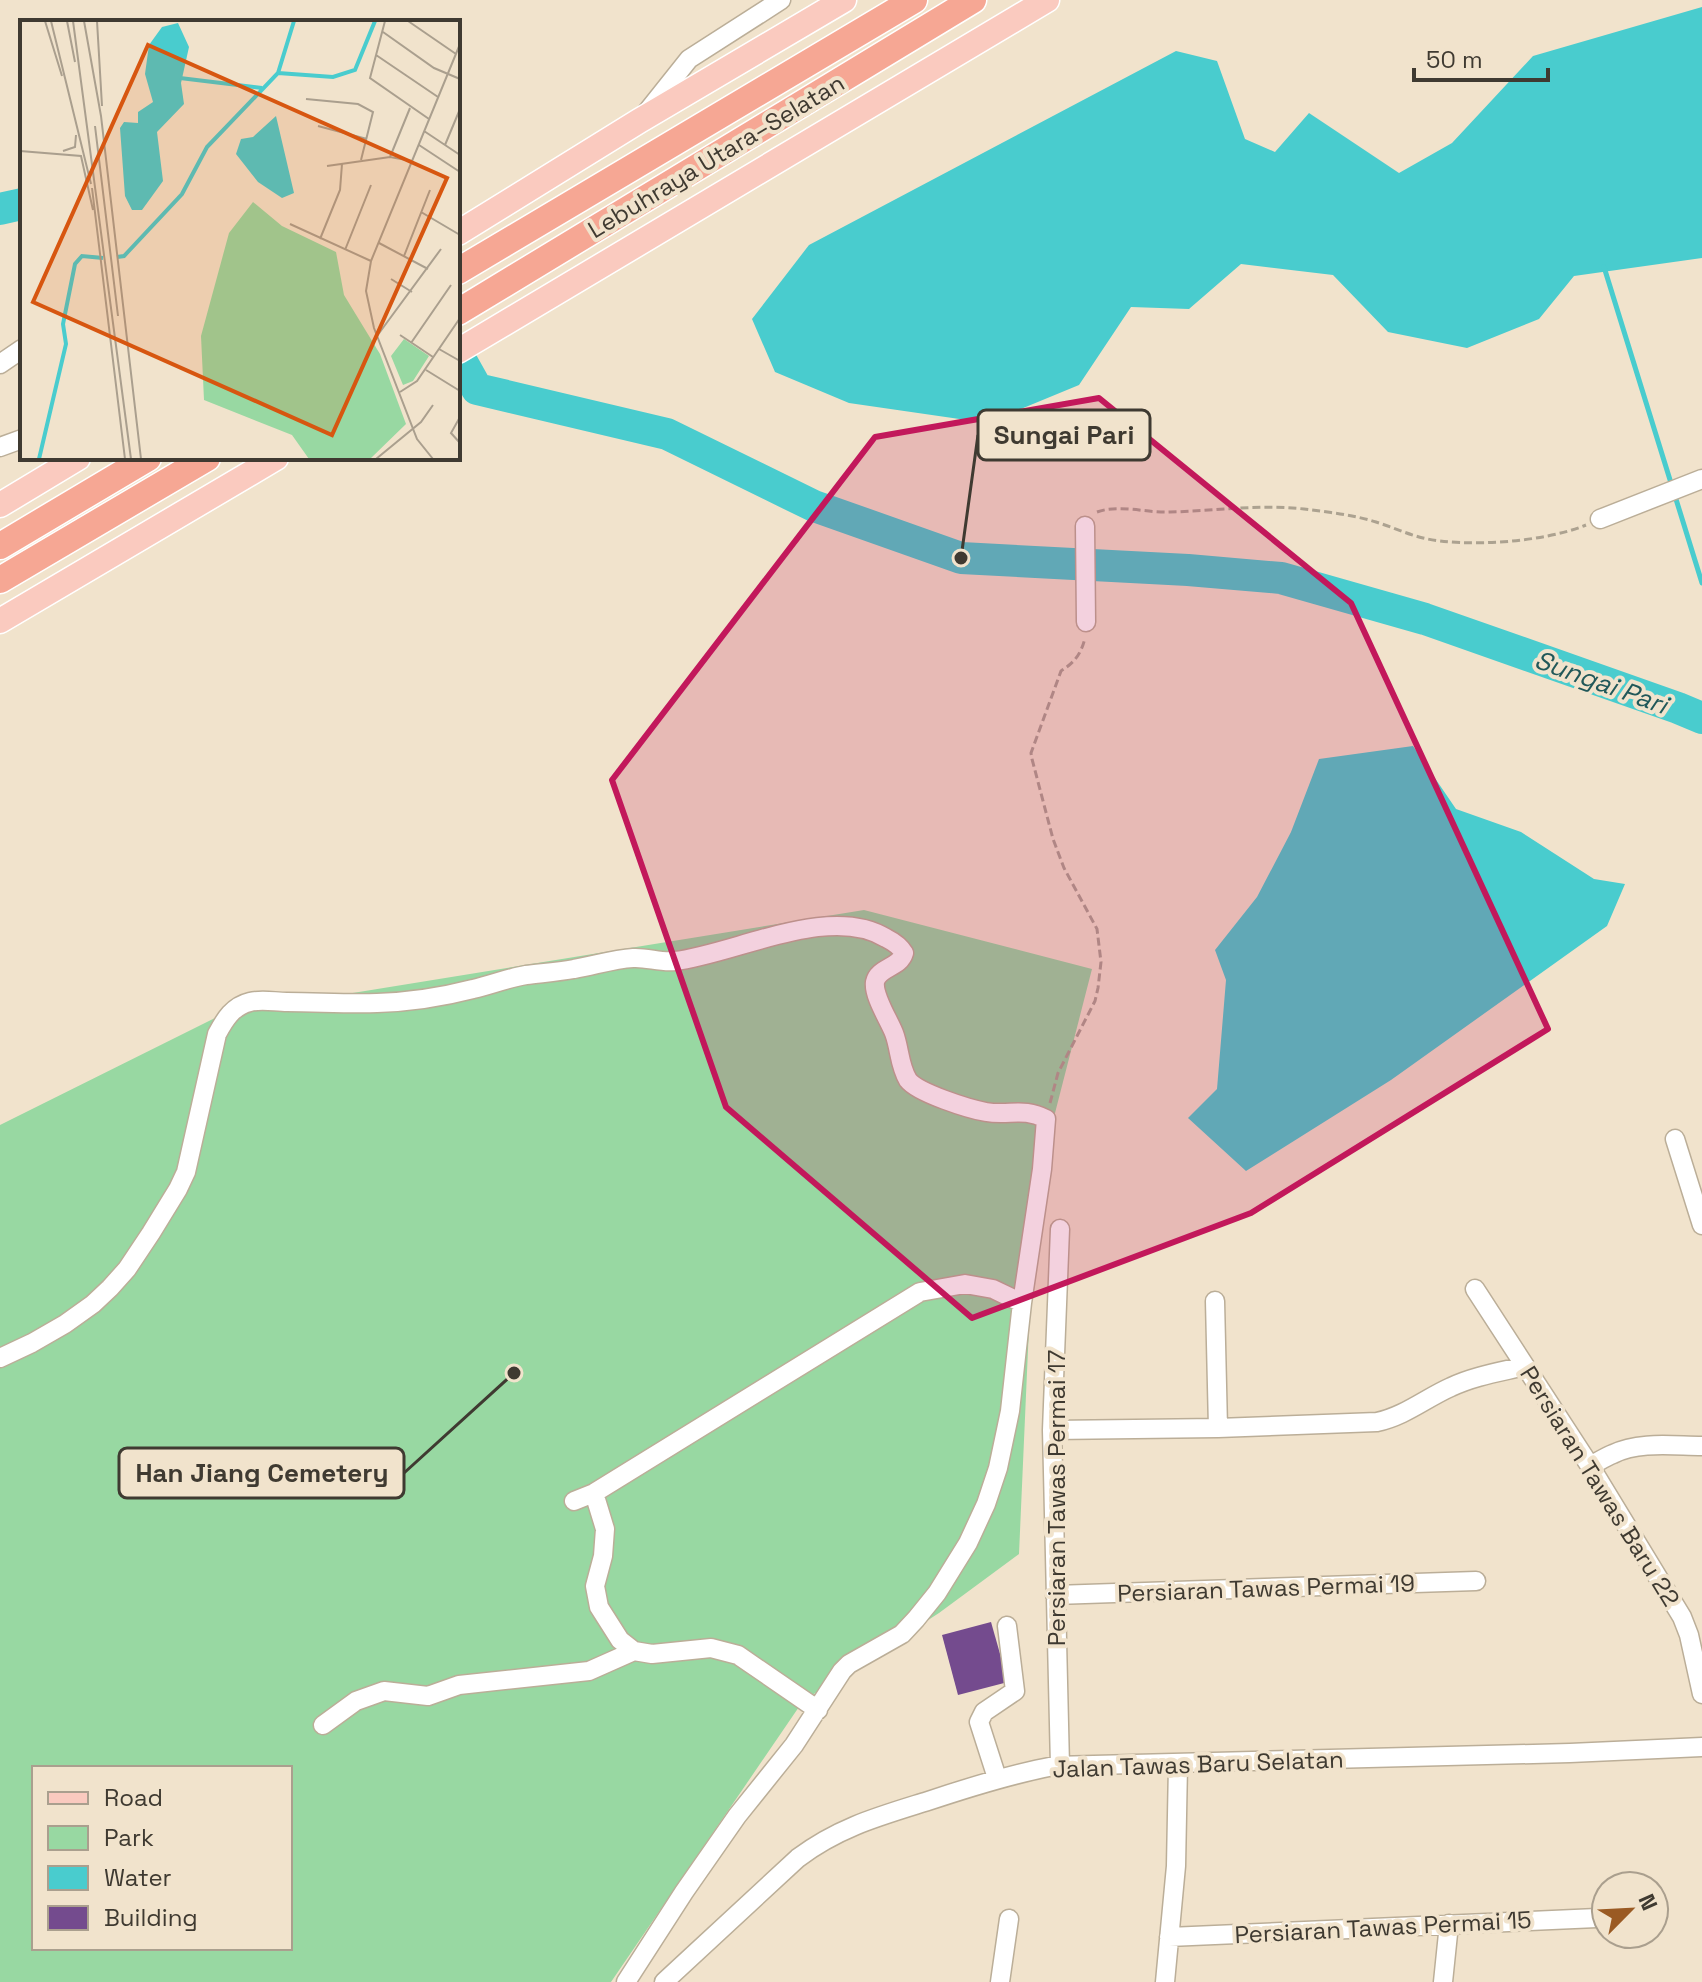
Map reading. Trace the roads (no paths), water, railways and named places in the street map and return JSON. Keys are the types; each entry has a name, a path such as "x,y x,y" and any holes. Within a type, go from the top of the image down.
{"highway":[{"name":"Lebuhraya Utara–Selatan","path":"460,270 914,0"},
{"name":"Lebuhraya Utara–Selatan","path":"460,311 973,0"},
{"path":"0,546 145,460"},
{"path":"0,580 204,460"}],"main road":[{"path":"794,30 827,0"},
{"path":"463,230 844,0"},
{"path":"460,350 1047,0"},
{"path":"0,505 75,460"},
{"path":"0,621 273,460"}],"street":[{"path":"639,121 689,59 781,0"},
{"path":"0,364 20,350"},
{"path":"0,447 20,440"},
{"path":"1600,519 1702,479"},
{"path":"1085,526 1086,622"},
{"path":"0,1358 32,1343 84,1311 127,1269 186,1172 217,1034 233,1009 259,1001 376,1003 415,1000 527,975 626,958 675,961 758,939 829,926 860,927 877,932 903,950 901,961 879,975 875,985 880,1004 896,1037 900,1063 911,1083 918,1090 974,1109 999,1113 1028,1112 1046,1119 1010,1411 998,1468 968,1543 937,1593 902,1634 842,1671 794,1745 737,1816 684,1892 626,1982"},
{"path":"1675,1139 1702,1225"},
{"name":"Persiaran Tawas Permai 17","path":"1060,1229 1052,1430 1060,1766"},
{"path":"574,1501 594,1493 920,1292 965,1284 993,1289 1022,1303"},
{"name":"Persiaran Tawas Baru 22","path":"1475,1289 1590,1466 1682,1617 1702,1694"},
{"path":"1215,1301 1218,1428"},
{"path":"1052,1430 1377,1422 1405,1412 1453,1386 1525,1366"},
{"path":"1590,1466 1612,1454 1636,1447 1702,1446"},
{"path":"594,1493 605,1529 603,1556 595,1586 599,1607 620,1640 634,1651 652,1654 711,1648 738,1655 818,1710"},
{"name":"Persiaran Tawas Permai 19","path":"1055,1595 1476,1581"},
{"path":"1682,1617 1702,1615"},
{"path":"997,1778 979,1722 984,1712 1015,1691 1007,1626"},
{"path":"323,1725 356,1701 384,1691 428,1696 459,1685 589,1671 634,1651"},
{"name":"Jalan Tawas Baru Selatan","path":"664,1982 811,1848 881,1815 997,1778 1060,1766 1178,1765 1702,1747"},
{"path":"1165,1982 1176,1866 1178,1765"},
{"name":"Persiaran Tawas Permai 15","path":"1169,1937 1590,1918"},
{"path":"1000,1982 1009,1919"},
{"path":"1443,1982 1449,1924"}],"water":[{"path":"1702,7 1702,258 1574,276 1539,319 1467,348 1388,332 1333,275 1241,264 1189,309 1131,307 1079,385 987,423 849,403 775,372 752,319 809,245 1176,51 1217,61 1245,139 1275,152 1309,113 1399,173 1452,143 1533,56"},
{"path":"1413,746 1456,809 1521,832 1594,879 1625,884 1607,926 1391,1080 1246,1171 1188,1118 1217,1089 1226,980 1215,950 1257,897 1291,832 1319,759"}],"waterway":[{"name":"Sungai Pari","path":"0,209 20,204"},
{"path":"1604,267 1702,583"},
{"name":"Sungai Pari","path":"460,359 477,389 667,434 814,506 961,558 1281,578 1425,619 1702,718"}],"place":[{"name":"Sungai Pari","path":"961,558"},
{"name":"Han Jiang Cemetery","path":"514,1373"}]}
